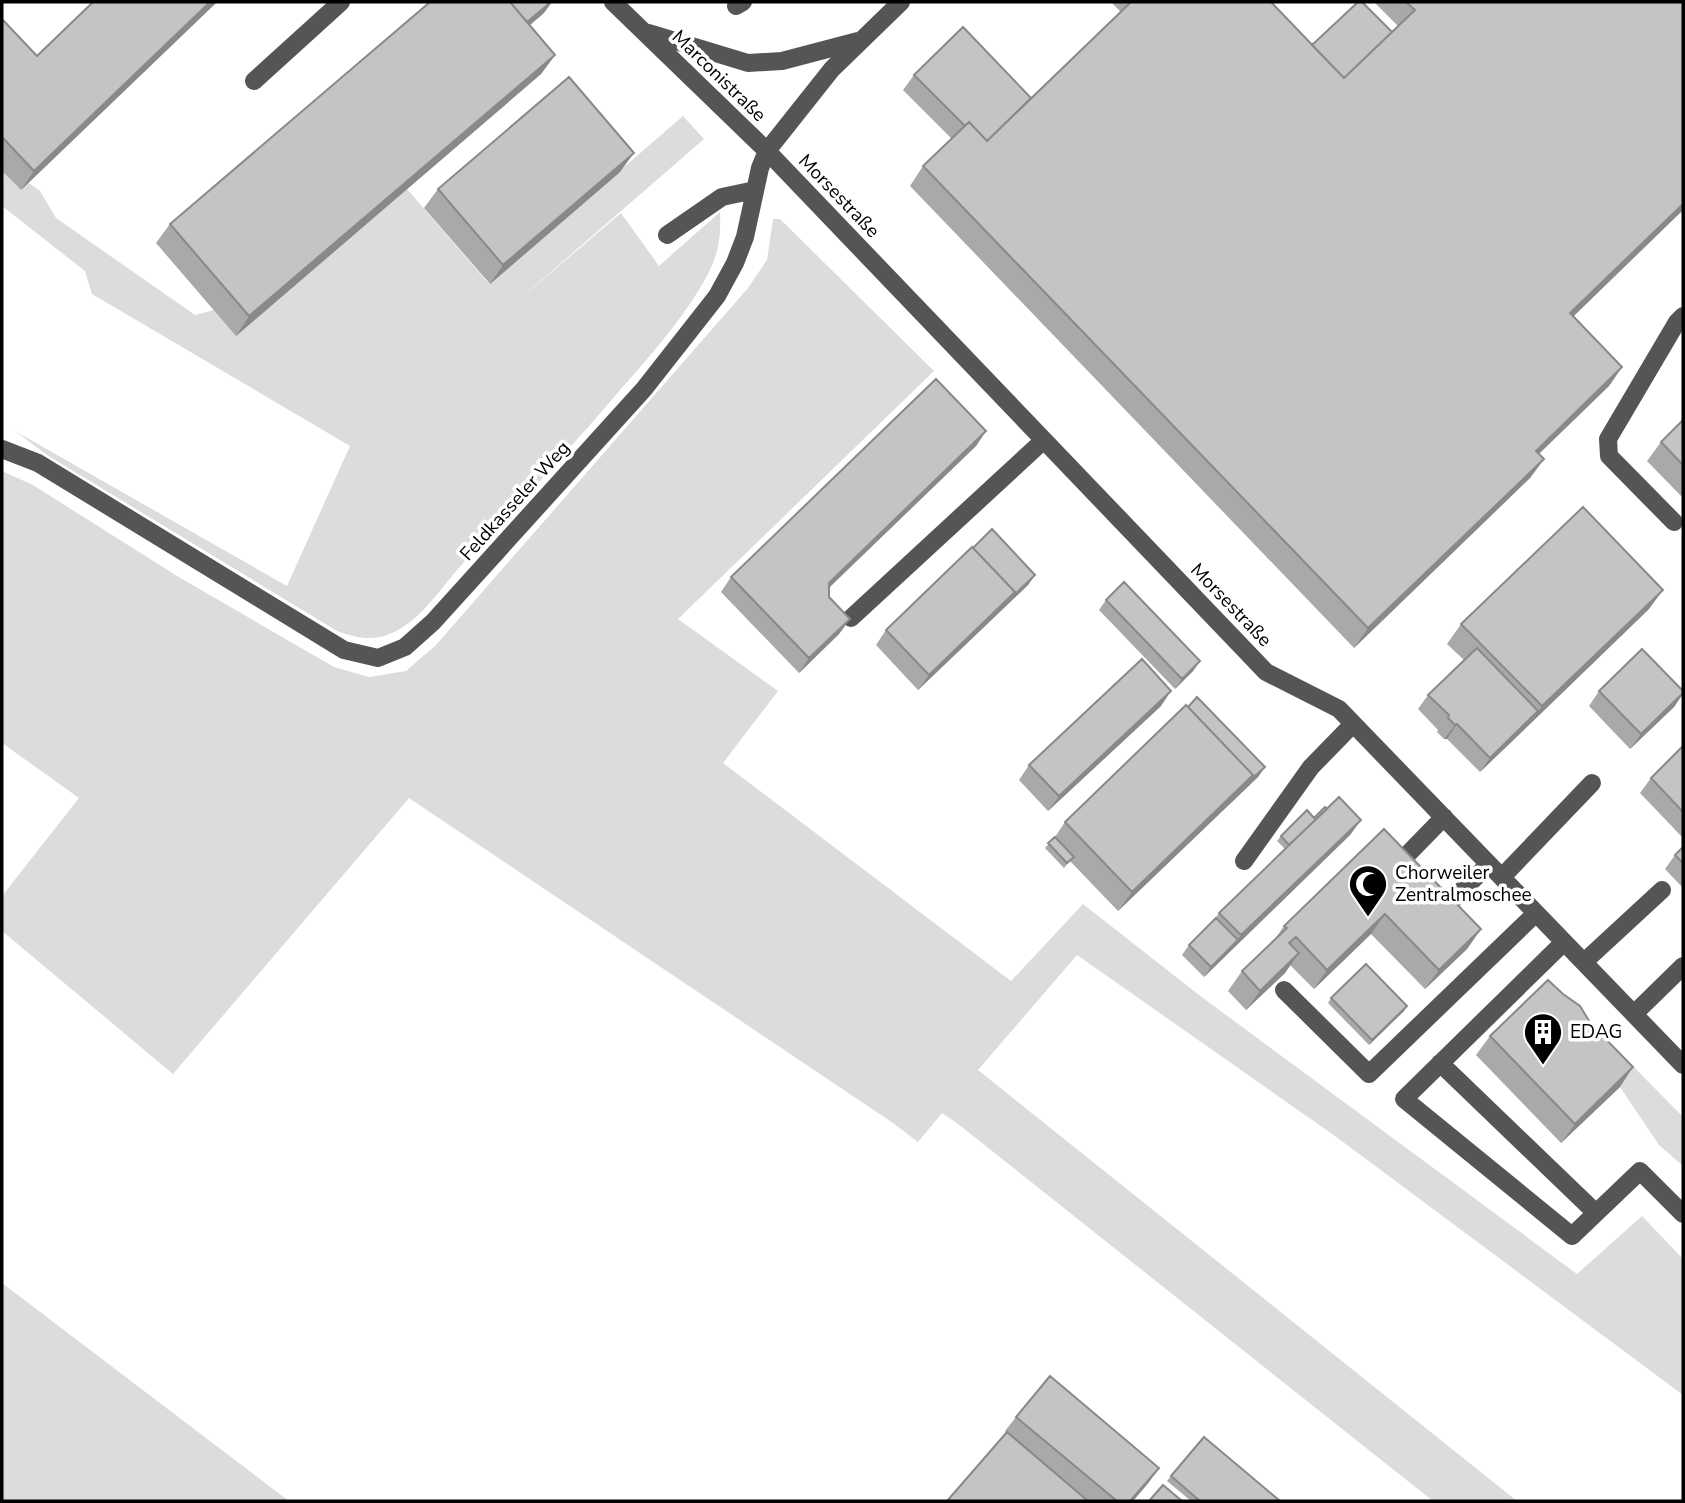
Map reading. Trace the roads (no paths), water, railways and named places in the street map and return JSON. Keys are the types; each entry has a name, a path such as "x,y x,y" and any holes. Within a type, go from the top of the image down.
{"street":[{"path":"254,81 341,2"},
{"name":"Marconistraße","path":"613,2 767,151"},
{"name":"Feldkasseler Weg","path":"2,449 38,463 344,650 378,658 405,647 433,622 644,389 717,296 746,237 760,168 767,151 832,69 899,3"},
{"path":"642,31 748,63 782,61 862,40"},
{"name":"Morsestraße","path":"767,151 1266,672 1339,709 1683,1065"},
{"path":"667,236 722,197 755,190"},
{"path":"1674,522 1609,456 1608,439 1683,316"},
{"path":"851,618 1044,440"},
{"path":"1244,861 1311,767 1353,724"},
{"path":"1446,906 1495,871 1592,783"},
{"path":"1402,859 1444,817"},
{"path":"1584,962 1661,890"},
{"path":"1284,990 1369,1074 1536,913"},
{"path":"1564,942 1404,1099 1572,1236 1640,1171 1683,1214"},
{"path":"1634,1014 1683,966"},
{"path":"1440,1063 1596,1213"}],"place":[{"name":"Chorweiler Zentralmoschee","path":"1368,918"},
{"name":"EDAG","path":"1543,1066"}]}
